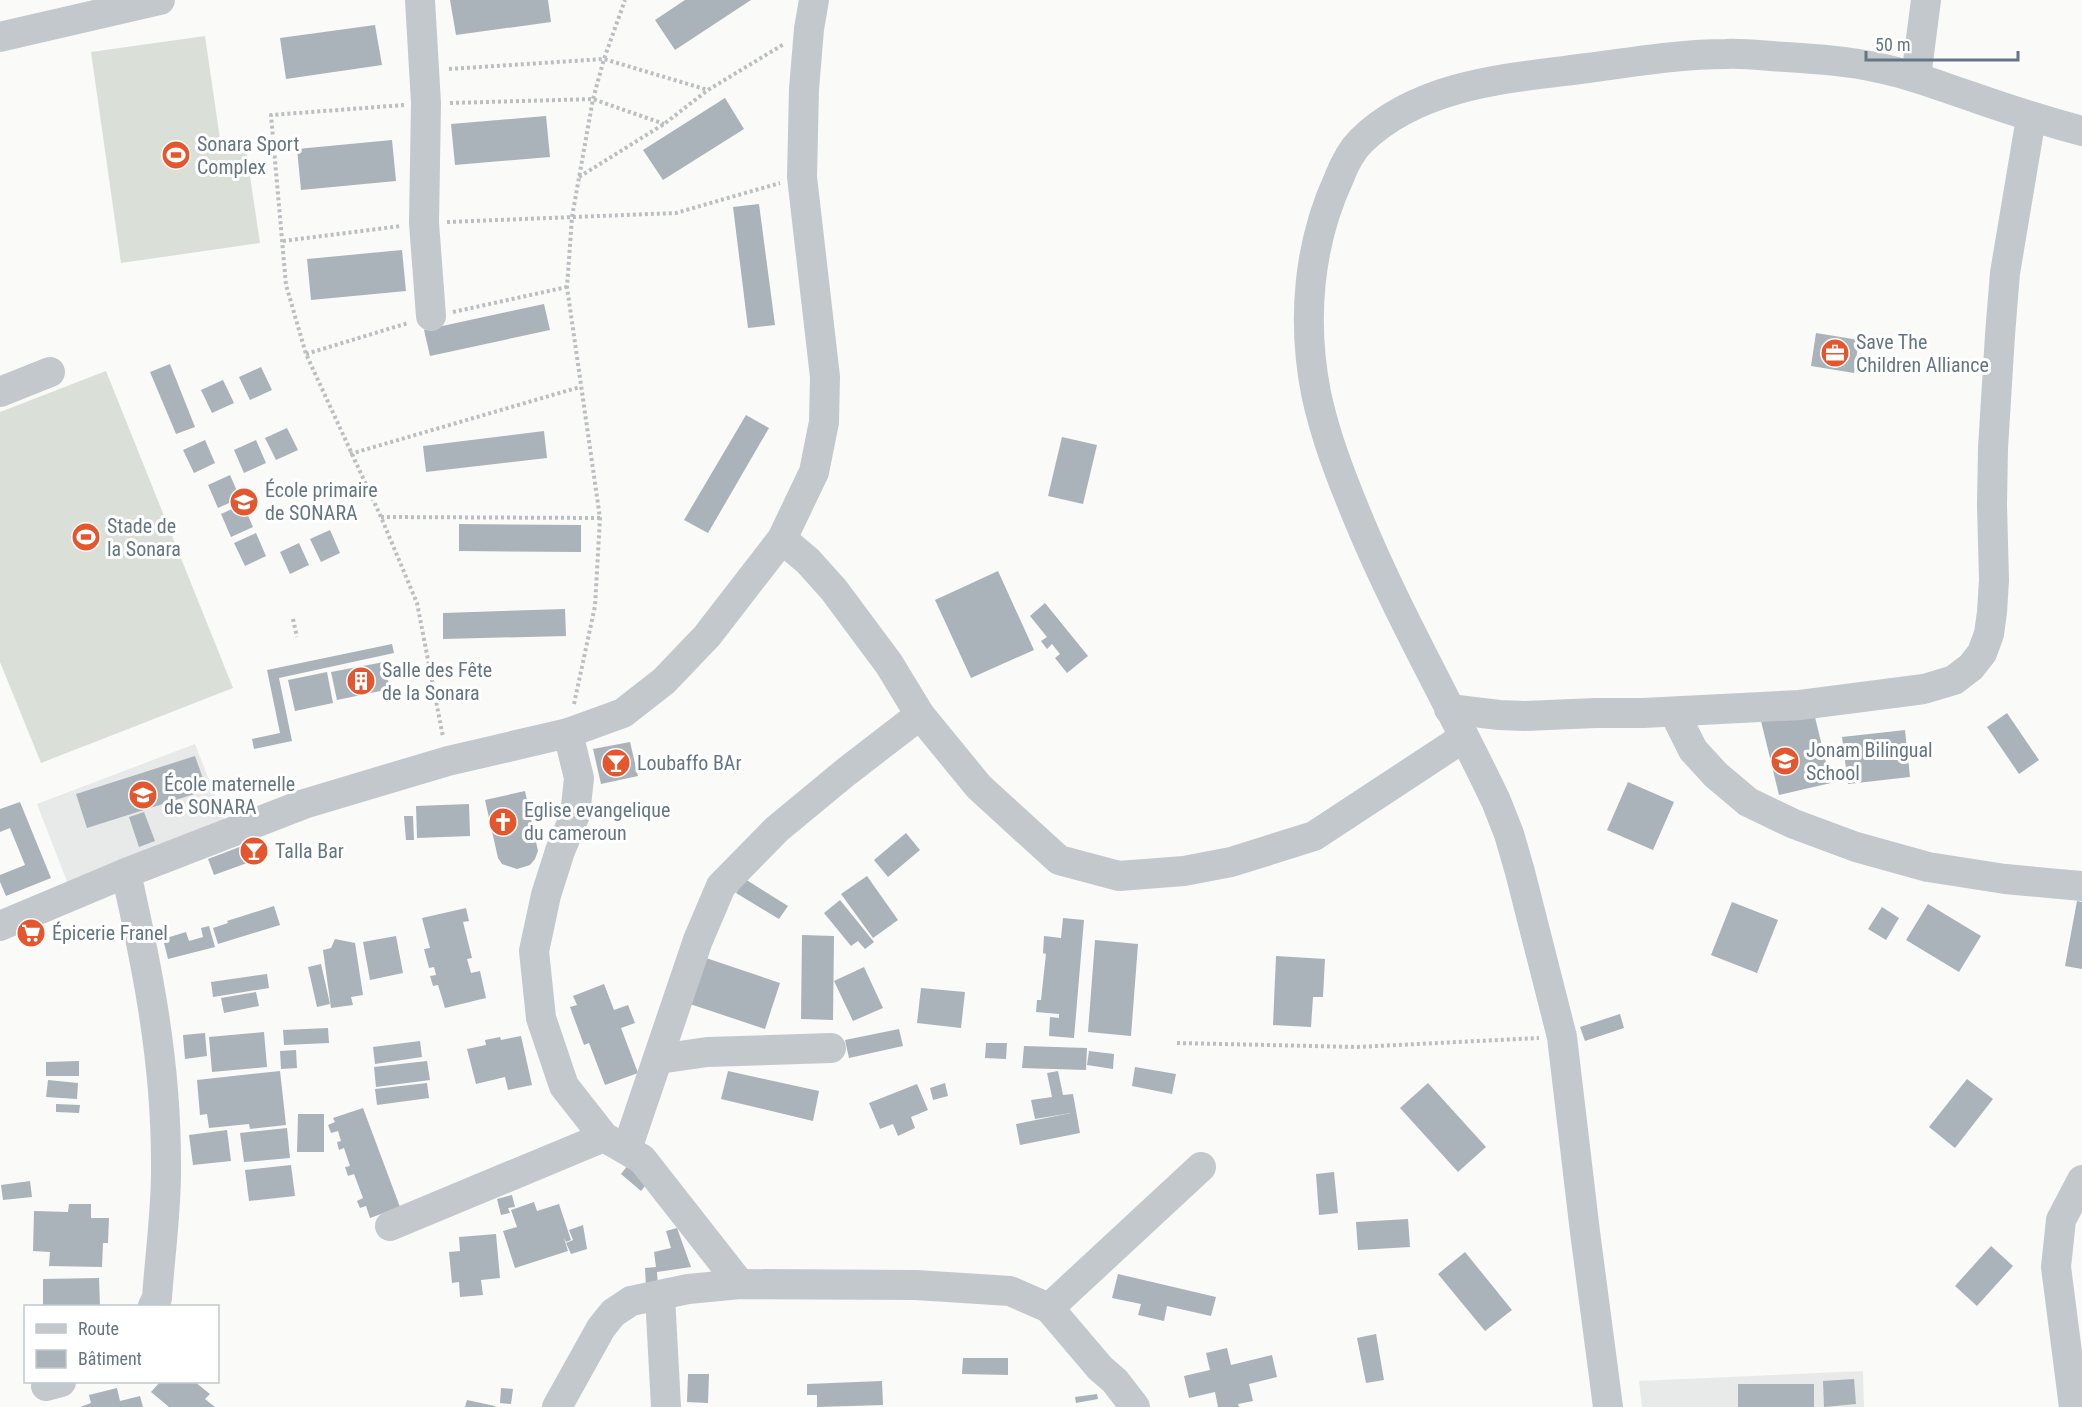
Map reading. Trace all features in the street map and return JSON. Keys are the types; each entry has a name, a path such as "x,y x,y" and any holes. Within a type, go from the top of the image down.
{"street":[{"path":"420,0 426,103 424,223 431,316"},
{"path":"0,926 126,873 304,804 448,761 568,733 623,713 664,681 707,636 782,539 814,472 824,422 825,377 802,177 804,89 814,0"},
{"path":"1916,77 1926,0"},
{"path":"0,37 142,2"},
{"path":"1608,1407 1563,1037 1509,834 1477,761 1463,738 1377,566 1329,442 1317,393 1308,338 1311,274 1319,231 1331,194 1345,163 1360,142 1389,119 1431,97 1529,76 1633,62 1725,54 1836,61 1882,68 1916,77 2031,118 2082,131"},
{"path":"1449,709 1526,716 1596,712 1643,714 1800,705 1924,689 1954,680 1971,668 1982,653 1989,634 1994,591 1993,448 2005,273 2031,118"},
{"path":"0,392 50,372"},
{"path":"782,539 808,561 834,590 882,655 920,715 979,788 1059,860 1119,876 1184,871 1231,862 1314,836 1463,738"},
{"path":"1674,712 1693,750 1716,775 1748,802 1794,824 1856,847 1928,867 2005,879 2082,886"},
{"path":"390,1226 616,1143 659,1059 698,940 721,886 777,829 920,715"},
{"path":"568,733 579,778 575,815 560,851 546,895 534,951 541,1018 564,1086 616,1143 642,1159 740,1284"},
{"path":"126,873 157,1022 163,1090 166,1163 157,1298 154,1305"},
{"path":"659,1059 707,1052 831,1048"},
{"path":"1049,1308 1202,1167"},
{"path":"2074,1407 2056,1266 2061,1221 2082,1180"},
{"path":"557,1407 601,1328 613,1313 631,1302 688,1289 740,1284 916,1286 1010,1292 1049,1308 1136,1407"},
{"path":"660,1296 666,1407"}],"path":[{"path":"568,733 595,606 600,518 567,287 572,217 593,99 625,0"},
{"path":"578,177 664,124 708,90 809,29"},
{"path":"424,71 604,60 708,90"},
{"path":"448,761 417,603 306,354 286,285 271,115 426,103 593,99 664,124"},
{"path":"283,241 424,223 676,213 802,177"},
{"path":"350,454 580,387"},
{"path":"381,518 600,518"},
{"path":"293,619 297,638"},
{"path":"1178,1043 1357,1047 1563,1037"}],"shaded area":[{"name":"Sonara Sport Complex","path":"205,36 221,146 245,143 260,243 121,263 91,52"},
{"name":"Stade de la Sonara","path":"106,371 233,688 41,763 0,662 0,412"},
{"path":"195,744 226,824 68,884 37,804"},
{"path":"1863,1371 1864,1407 1642,1407 1639,1381"}],"building":[{"path":"450,0 548,0 551,22 456,35"},
{"path":"685,0 751,0 675,50 655,20"},
{"path":"375,25 382,65 286,79 280,38"},
{"path":"725,98 744,129 663,180 643,150"},
{"path":"546,116 550,157 455,165 451,124"},
{"path":"392,140 396,181 301,190 297,149"},
{"path":"759,204 775,325 748,328 733,207"},
{"path":"402,250 406,291 311,300 307,259"},
{"path":"544,304 550,330 430,356 424,330"},
{"name":"Save The Children Alliance","path":"1816,333 1859,340 1854,373 1811,366"},
{"path":"170,364 195,427 176,434 150,372"},
{"path":"261,367 272,390 250,400 239,377"},
{"path":"223,380 234,403 212,413 201,390"},
{"path":"746,415 769,428 708,533 684,520"},
{"path":"287,428 298,450 276,460 265,438"},
{"path":"544,431 547,458 426,472 423,446"},
{"path":"1062,437 1097,445 1083,504 1048,496"},
{"path":"205,440 215,463 194,473 183,450"},
{"path":"256,440 266,463 244,473 234,450"},
{"path":"230,475 240,498 218,508 208,485"},
{"path":"243,504 253,527 231,537 221,514"},
{"path":"459,524 581,525 581,552 459,551"},
{"path":"330,530 340,553 321,562 310,539"},
{"path":"256,533 266,556 245,566 234,543"},
{"path":"299,543 309,565 290,574 280,552"},
{"path":"998,571 1034,650 971,678 935,600"},
{"path":"1045,603 1088,656 1067,673 1055,658 1060,654 1052,644 1047,649 1041,641 1047,637 1030,616"},
{"path":"565,609 566,636 443,639 443,613"},
{"path":"392,644 394,653 279,678 292,741 254,749 252,739 280,733 267,670"},
{"name":"Salle des Fête de la Sonara","path":"384,662 390,689 337,700 331,672"},
{"path":"327,672 333,703 295,711 288,680"},
{"path":"1813,709 1831,783 1779,795 1761,721"},
{"path":"2007,713 2039,760 2019,774 1987,727"},
{"path":"1905,730 1910,777 1848,784 1842,737"},
{"name":"Loubaffo BAr","path":"630,742 638,776 601,784 593,749"},
{"path":"195,756 207,790 87,828 76,794"},
{"path":"1628,782 1674,802 1653,850 1607,830"},
{"path":"525,791 538,851 530,865 517,869 502,864 498,858 485,800"},
{"path":"20,802 51,878 6,896 0,882 0,875 25,865 10,828 0,832 0,809"},
{"path":"469,804 470,836 417,838 416,806"},
{"path":"144,812 155,841 139,847 129,817"},
{"path":"404,816 413,816 414,840 406,840"},
{"path":"906,833 920,850 888,877 874,860"},
{"name":"Talla Bar","path":"258,840 264,857 249,862 243,846"},
{"path":"242,846 247,863 214,875 208,859"},
{"path":"867,876 898,920 873,938 841,894"},
{"path":"745,879 788,906 779,919 736,893"},
{"path":"840,900 874,942 865,949 858,941 851,946 824,913"},
{"path":"2077,901 2082,902 2082,969 2065,966"},
{"path":"1732,902 1778,920 1757,973 1711,955"},
{"path":"1928,904 1981,936 1959,972 1906,940"},
{"path":"274,906 280,925 218,944 213,928 228,923 227,921"},
{"path":"1882,907 1899,918 1886,940 1868,929"},
{"path":"466,908 469,921 463,922 472,958 467,959 471,973 480,971 486,998 445,1008 438,985 433,986 430,976 436,975 434,967 429,968 424,949 430,948 422,918"},
{"path":"1063,918 1084,920 1074,1038 1049,1036 1050,1017 1059,1018 1059,1014 1036,1012 1037,1000 1041,1000 1046,954 1043,953 1044,936 1061,938"},
{"path":"209,926 215,947 168,959 163,939 186,932 189,941 203,937 201,928"},
{"path":"802,935 834,936 833,1020 801,1019"},
{"path":"396,936 403,973 370,980 363,942"},
{"path":"335,939 355,943 363,995 351,997 353,1005 331,1008 323,950 331,948"},
{"path":"1095,940 1138,944 1131,1036 1088,1032"},
{"path":"1276,956 1325,959 1323,997 1313,997 1311,1027 1273,1025"},
{"path":"706,958 780,983 765,1029 690,1004"},
{"path":"321,964 330,1004 317,1007 308,967"},
{"path":"864,967 883,1008 853,1021 834,981"},
{"path":"267,974 269,988 213,997 211,982"},
{"path":"604,984 614,1010 628,1005 635,1023 621,1028 638,1073 605,1085 589,1043 584,1045 570,1007 577,1005 573,996"},
{"path":"921,988 965,992 961,1028 917,1023"},
{"path":"256,992 259,1006 224,1013 221,998"},
{"path":"1620,1014 1624,1028 1585,1041 1580,1027"},
{"path":"328,1028 329,1043 284,1045 283,1030"},
{"path":"899,1029 903,1046 849,1058 845,1040"},
{"path":"264,1032 267,1067 212,1072 209,1037"},
{"path":"205,1033 207,1056 185,1059 183,1035"},
{"path":"521,1036 532,1085 508,1090 505,1077 476,1084 467,1049 486,1045 485,1040"},
{"path":"420,1041 422,1057 375,1064 373,1047"},
{"path":"986,1043 1007,1043 1006,1059 985,1058"},
{"path":"1024,1046 1087,1048 1086,1070 1022,1068"},
{"path":"296,1050 297,1068 281,1069 280,1051"},
{"path":"1089,1051 1114,1054 1113,1069 1087,1065"},
{"path":"79,1061 79,1076 46,1076 46,1062"},
{"path":"427,1061 430,1080 376,1087 374,1067"},
{"path":"1135,1067 1176,1074 1172,1094 1132,1086"},
{"path":"280,1071 286,1125 250,1129 249,1124 209,1128 207,1114 200,1115 197,1080"},
{"path":"728,1071 819,1091 813,1121 721,1099"},
{"path":"1058,1071 1063,1095 1073,1094 1080,1133 1020,1145 1016,1124 1071,1113 1035,1119 1031,1100 1052,1097 1047,1073"},
{"path":"1967,1079 1993,1099 1955,1148 1929,1127"},
{"path":"48,1080 78,1083 77,1099 46,1097"},
{"path":"427,1083 429,1098 377,1105 375,1089"},
{"path":"945,1083 948,1096 933,1100 930,1088"},
{"path":"1428,1083 1486,1147 1458,1172 1400,1108"},
{"path":"917,1084 928,1110 911,1117 915,1128 898,1136 893,1124 880,1129 869,1103"},
{"path":"56,1104 80,1105 79,1113 56,1112"},
{"path":"363,1108 400,1207 370,1218 366,1206 360,1208 357,1201 363,1198 354,1174 348,1176 345,1167 350,1166 344,1148 339,1150 337,1142 341,1141 338,1131 331,1133 328,1125 335,1122 333,1118"},
{"path":"298,1114 324,1114 324,1152 297,1152"},
{"path":"287,1128 290,1158 244,1162 240,1133"},
{"path":"227,1130 231,1161 193,1165 189,1135"},
{"path":"632,1160 649,1181 641,1191 621,1174"},
{"path":"291,1165 295,1196 249,1201 245,1170"},
{"path":"1334,1172 1338,1213 1319,1215 1316,1174"},
{"path":"30,1181 32,1197 3,1200 1,1185"},
{"path":"512,1195 515,1207 508,1208 510,1213 501,1215 497,1199"},
{"path":"534,1202 537,1211 559,1204 571,1240 566,1242 564,1238 568,1251 515,1268 503,1231 517,1227 511,1210"},
{"path":"69,1204 91,1204 91,1218 109,1218 108,1243 103,1243 102,1267 49,1266 50,1252 33,1251 34,1211 68,1212"},
{"path":"1408,1219 1410,1247 1358,1250 1356,1222"},
{"path":"583,1225 587,1249 571,1254 566,1243 573,1240 569,1230"},
{"path":"677,1228 691,1267 657,1272 658,1286 646,1287 645,1268 656,1267 654,1252 671,1248 666,1231"},
{"path":"496,1234 500,1278 481,1280 483,1295 460,1297 459,1282 452,1283 449,1252 460,1251 459,1237"},
{"path":"1991,1246 2013,1266 1977,1306 1955,1286"},
{"path":"1465,1252 1512,1310 1485,1331 1438,1274"},
{"path":"1118,1274 1216,1297 1211,1316 1167,1306 1164,1321 1138,1315 1141,1304 1112,1298"},
{"path":"99,1278 100,1305 43,1305 43,1279"},
{"path":"1376,1334 1384,1380 1366,1383 1357,1338"},
{"path":"1227,1348 1231,1365 1272,1355 1277,1377 1249,1384 1253,1401 1238,1404 1239,1407 1218,1407 1215,1392 1189,1398 1184,1376 1210,1370 1206,1353"},
{"path":"963,1358 1008,1358 1008,1375 962,1374"},
{"path":"688,1374 709,1374 708,1403 687,1402"},
{"path":"1854,1379 1856,1404 1824,1407 1823,1381"},
{"path":"882,1381 883,1405 817,1407 817,1395 807,1395 807,1384"},
{"path":"159,1383 196,1383 210,1394 205,1399 215,1407 169,1407 151,1392"},
{"path":"1738,1384 1814,1384 1814,1407 1738,1407"},
{"path":"117,1388 120,1401 140,1396 143,1407 80,1407 91,1403 89,1395"},
{"path":"501,1388 513,1389 511,1404 500,1403"},
{"path":"1097,1394 1098,1399 1076,1403 1075,1397"},
{"path":"467,1400 495,1406 495,1407 465,1407"}],"place":[{"name":"Sonara Sport Complex","path":"176,155"},
{"name":"Save The Children Alliance","path":"1835,353"},
{"name":"École primaire de SONARA","path":"244,502"},
{"name":"Stade de la Sonara","path":"86,537"},
{"name":"Salle des Fête de la Sonara","path":"361,681"},
{"name":"Jonam Bilingual School","path":"1785,761"},
{"name":"Loubaffo BAr","path":"616,763"},
{"name":"École maternelle de SONARA","path":"143,795"},
{"name":"Eglise evangelique du cameroun","path":"503,822"},
{"name":"Talla Bar","path":"254,851"},
{"name":"Épicerie Franel","path":"31,933"}]}
